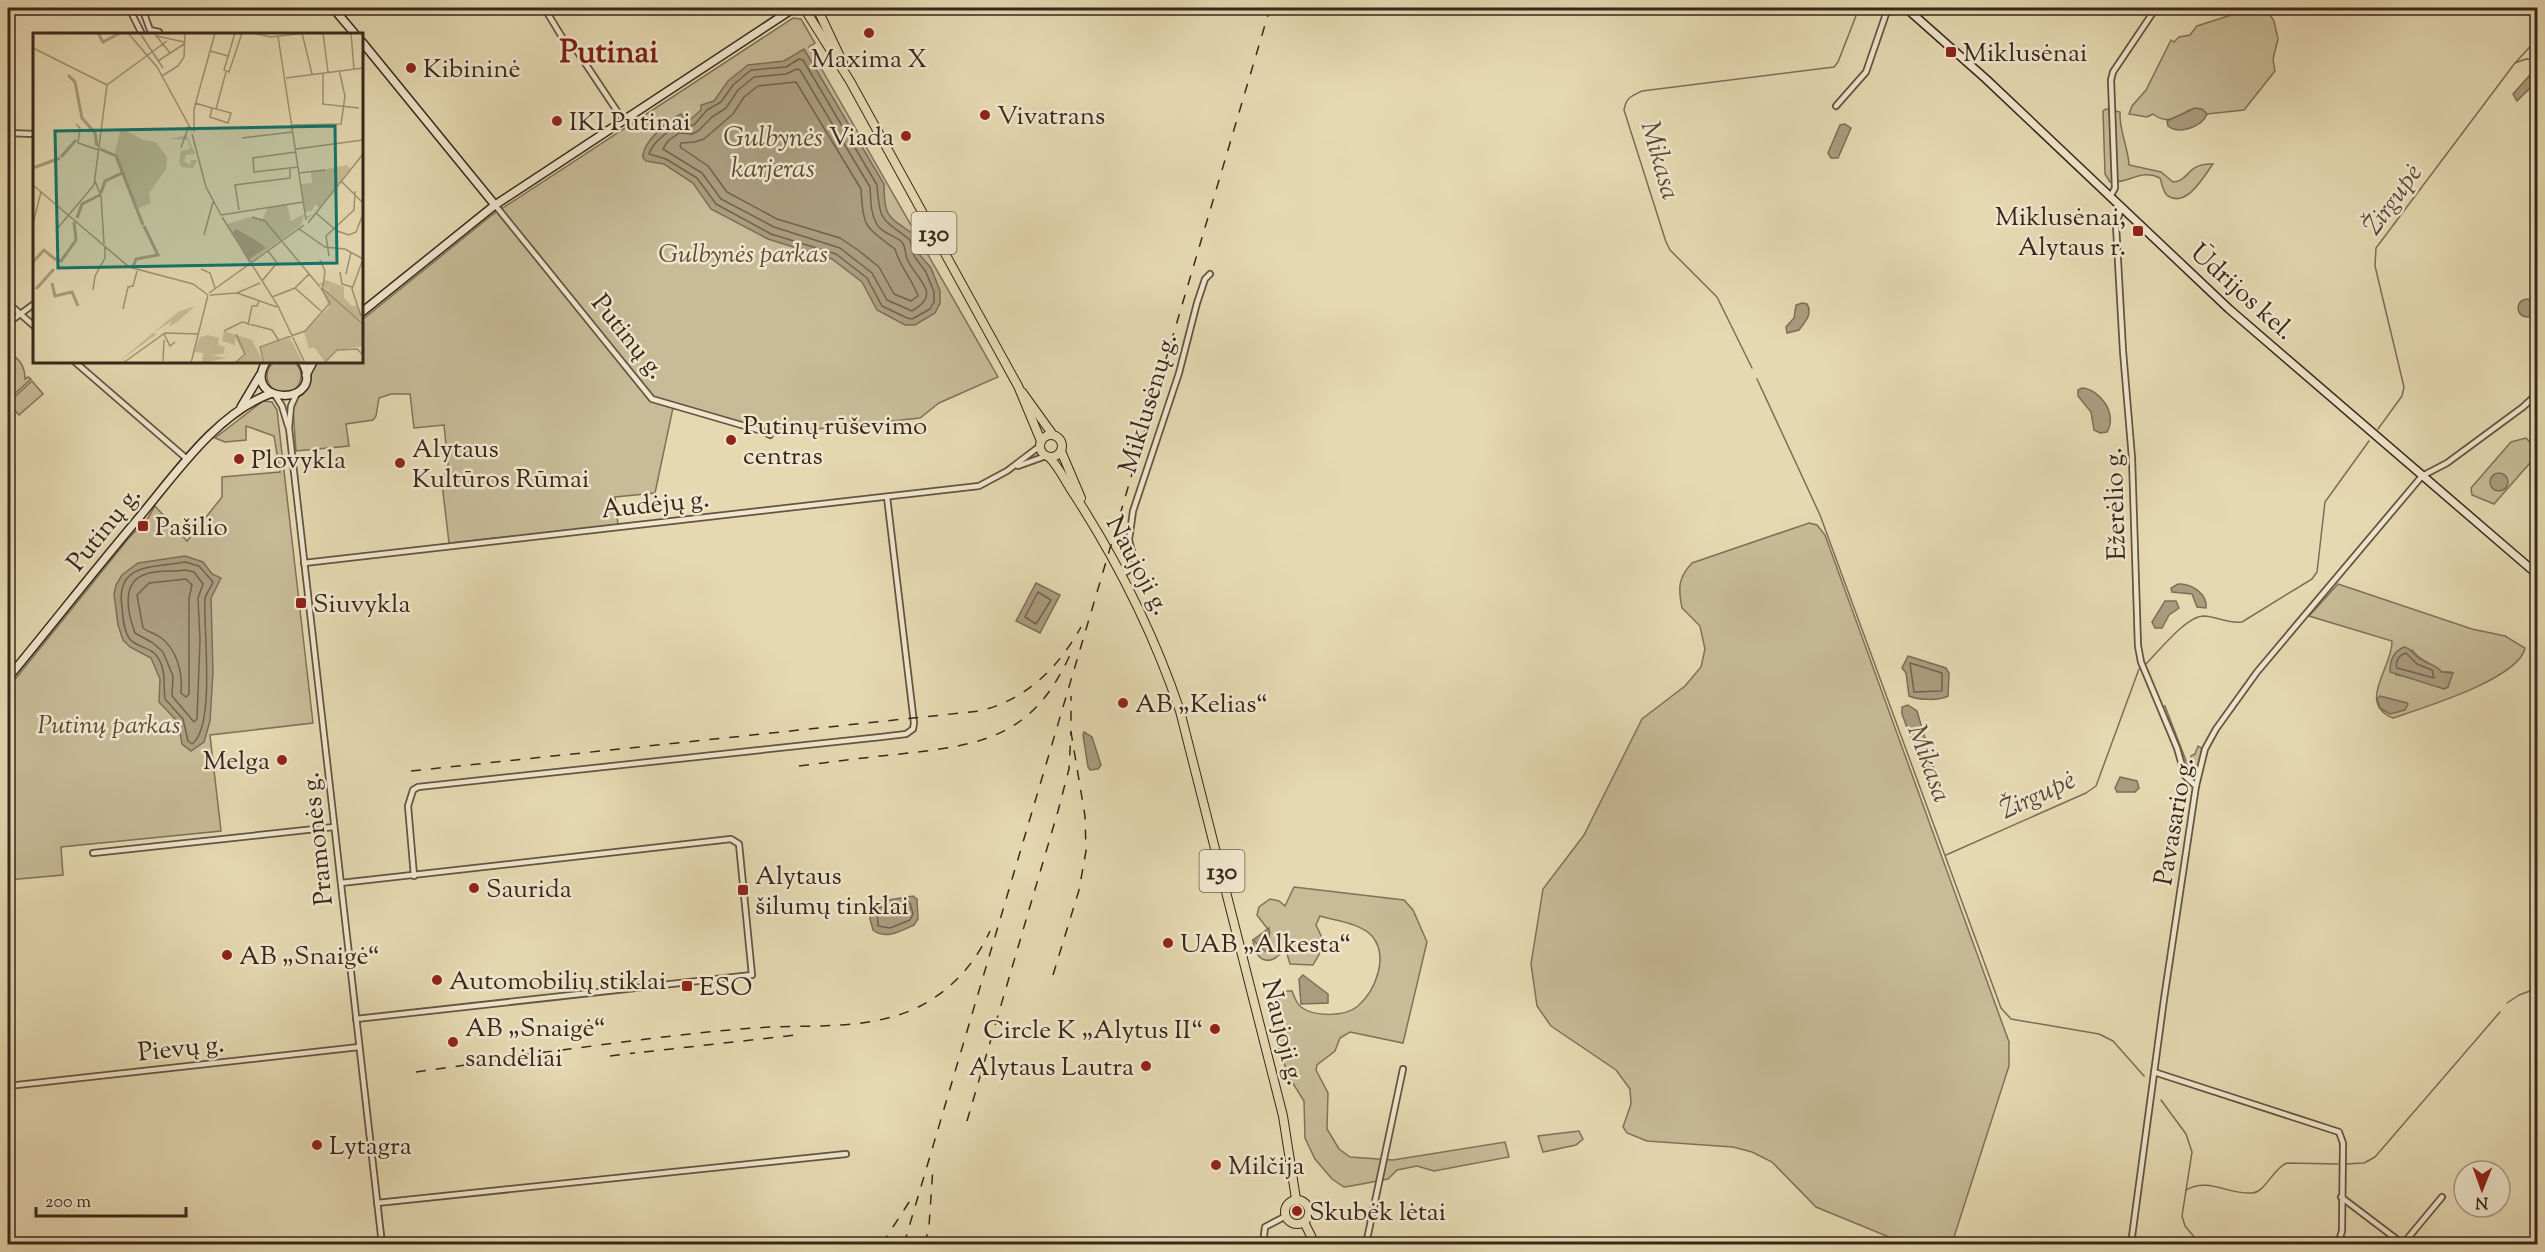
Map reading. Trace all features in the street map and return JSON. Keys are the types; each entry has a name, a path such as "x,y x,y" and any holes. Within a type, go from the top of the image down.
{"main road":[{"path":"333,8 354,33"},
{"path":"363,311 495,204 794,8"},
{"name":"130","path":"804,8 850,81 1018,386 1053,435 1061,441 1061,451"},
{"path":"817,8 850,81"},
{"name":"Ūdrijos kel.","path":"1906,8 2229,309 2538,575"},
{"path":"363,43 495,204"},
{"name":"Putinų g.","path":"8,678 187,459 238,411 250,395 266,363"},
{"path":"302,363 306,375"},
{"path":"262,370 263,383 273,394 286,397 297,393 304,385 312,363"},
{"name":"130","path":"1018,386 1040,444 1048,457"},
{"name":"Putinų g.","path":"238,411 260,397 273,394"},
{"path":"1040,444 1046,436 1053,435"},
{"path":"1048,457 1056,456 1061,451"},
{"name":"Naujoji g.","path":"1061,451 1085,508 1122,574 1154,640 1187,735 1283,1116 1296,1199"},
{"name":"Naujoji g.","path":"1048,457 1085,508"},
{"path":"1296,1199 1287,1205 1286,1216 1293,1223 1304,1222"},
{"name":"130","path":"1296,1199 1309,1206 1309,1217 1304,1222 1315,1245"}],"street":[{"path":"129,8 142,33"},
{"path":"142,8 150,30 159,32"},
{"path":"553,8 548,14 565,42 576,48 623,120"},
{"path":"1836,106 1866,72 1888,8"},
{"path":"2110,197 2115,188 2111,80 2156,8"},
{"path":"8,134 33,134"},
{"name":"Putinų g.","path":"495,204 652,399 770,435"},
{"name":"Ežerėlio g.","path":"2121,208 2116,225 2132,458 2138,646 2141,662 2177,748 2185,776 2196,786"},
{"name":"Miklusėnų g.","path":"1122,574 1131,569 1135,563 1129,540 1133,511 1176,383 1197,303 1205,279 1210,274"},
{"path":"8,303 33,325"},
{"path":"8,323 33,305"},
{"path":"76,363 187,459"},
{"path":"289,428 291,406 297,393"},
{"path":"2422,476 2447,463 2523,407 2538,393"},
{"path":"273,394 282,406 289,428"},
{"name":"Pramonės g.","path":"289,428 382,1245"},
{"name":"Audėjų g.","path":"1007,471 1040,444"},
{"name":"Audėjų g.","path":"304,562 979,486 1034,459 1048,457"},
{"name":"Pavasario g.","path":"2131,1245 2154,1072 2201,760 2216,729 2258,672 2422,476"},
{"path":"414,876 408,806 412,790 418,787 898,735 906,734 913,729 887,496"},
{"path":"93,853 334,827"},
{"path":"341,883 731,839 739,844 752,975 356,1019"},
{"name":"Pievų g.","path":"8,1086 359,1047"},
{"path":"1366,1245 1403,1069"},
{"path":"2154,1072 2335,1130 2343,1143 2342,1231 2338,1245"},
{"path":"377,1203 846,1154"},
{"path":"2342,1197 2403,1244 2442,1197"},
{"path":"1263,1245 1265,1227 1286,1216"}],"green space":[{"path":"2253,8 2266,8 2274,21 2278,39 2273,59 2275,71 2244,110 2207,114 2200,109 2194,109 2169,119 2161,119 2153,114 2147,117 2129,114 2132,106 2146,90 2171,40 2174,42 2179,37 2190,35 2197,26"},
{"name":"Gulbynės parkas","path":"793,18 801,19 815,43 809,47 998,377 939,403 920,418 779,433 674,403 655,493 615,497 618,525 449,543 441,475 449,474 444,425 414,428 410,394 391,394 379,398 376,416 373,420 346,424 349,446 296,451 293,408 316,363 363,363 363,319 492,215"},
{"path":"2106,109 2120,112 2129,165 2161,172 2173,182 2183,179 2198,166 2213,164 2200,183 2182,198 2175,199 2166,195 2160,178 2153,175 2141,175 2123,181 2110,182 2105,174 2103,111"},
{"path":"8,353 21,363 25,379 28,377 31,379 8,400"},
{"path":"274,363 294,363 301,376 296,388 284,393 272,388 267,376"},
{"path":"32,381 43,394 19,415 8,403"},
{"name":"Putinų parkas","path":"263,401 272,402 277,410 313,723 210,735 221,831 61,847 63,875 8,880 8,688 128,539 148,518 155,506 187,541 222,497 222,477 280,472 274,436 246,426 246,440 225,442 215,438"},
{"path":"2526,438 2537,450 2537,455 2494,504 2472,495 2471,488 2511,442"},
{"path":"1809,523 1817,525 1825,535 2009,1042 2009,1066 1954,1237 1946,1244 1906,1244 1816,1207 1772,1162 1752,1152 1733,1147 1647,1141 1627,1133 1623,1127 1631,1104 1630,1089 1616,1070 1551,1026 1537,1006 1531,964 1543,889 1584,835 1642,719 1685,686 1701,667 1705,649 1700,626 1682,608 1680,584 1684,574 1692,563"},
{"path":"2338,584 2472,629 2505,636 2525,648 2519,659 2506,671 2488,681 2446,700 2393,718 2382,711 2377,703 2379,684 2391,651 2392,641 2309,616","holes":["2412,650 2442,672 2451,672 2448,687 2444,689 2417,678 2396,675"]},
{"path":"2165,706 2190,771 2191,756 2195,754 2198,746 2203,749 2194,782 2189,779 2161,707"},
{"path":"1294,887 1404,900 1413,910 1427,942 1403,1043 1350,1032 1340,1038 1335,1051 1317,1065 1316,1070 1328,1093 1327,1129 1339,1149 1350,1157 1393,1160 1505,1142 1509,1157 1434,1171 1417,1166 1397,1170 1388,1179 1344,1187 1332,1179 1315,1159 1305,1138 1304,1101 1289,1077 1276,1041 1274,1017 1281,991 1292,991 1299,1005 1314,1013 1338,1014 1352,1010 1364,999 1375,982 1380,953 1372,936 1361,928 1320,916 1316,925 1325,944 1313,965 1290,964 1285,947 1275,958 1265,960 1261,958 1254,948 1253,940 1257,942 1270,932 1257,915 1259,907 1270,899 1279,901 1285,906"},
{"path":"1579,1131 1583,1139 1576,1145 1543,1152 1538,1136"}],"water":[{"name":"Gulbynės karjeras","path":"804,49 884,184 887,211 894,220 916,236 919,254 931,268 940,291 940,303 935,313 915,325 905,325 877,310 862,282 832,259 768,239 711,209 693,183 664,164 646,161 643,158 646,146 663,126 681,114 686,120 690,120 701,110 701,105 714,101 728,81 748,65 784,61"},
{"path":"2529,76 2533,78 2534,84 2517,101 2513,94"},
{"path":"2195,108 2202,109 2207,114 2200,123 2184,130 2168,126 2167,121"},
{"path":"1845,124 1851,128 1838,158 1831,158 1828,153 1840,125"},
{"path":"2523,299 2531,299 2536,304 2534,315 2523,317 2518,312 2518,304"},
{"path":"1807,304 1809,308 1808,318 1799,330 1787,333 1786,327 1794,318 1796,305"},
{"path":"2082,388 2095,393 2109,410 2110,425 2107,432 2100,433 2094,430 2091,412 2078,396 2078,390"},
{"path":"2499,473 2505,476 2508,482 2505,488 2499,491 2493,488 2490,482 2493,476"},
{"path":"185,556 203,562 212,574 221,578 211,598 213,672 210,721 204,742 191,751 182,744 178,722 159,702 160,679 151,658 130,647 123,640 118,625 114,594 122,575 138,563"},
{"path":"1036,583 1060,595 1040,633 1016,621"},
{"path":"2178,584 2188,585 2198,590 2204,598 2206,608 2197,607 2192,594 2172,592 2171,588"},
{"path":"2165,601 2176,601 2179,608 2169,615 2162,628 2155,628 2152,622"},
{"path":"2404,647 2442,672 2453,673 2448,687 2444,689 2390,672 2393,657"},
{"path":"1908,656 1946,668 1949,673 1948,696 1928,699 1909,696 1906,673 1902,668"},
{"path":"2380,696 2408,704 2405,710 2390,714 2380,708 2377,699"},
{"path":"1908,705 1917,711 1934,769 1928,773 1922,767 1902,714 1902,707"},
{"path":"1084,732 1092,737 1101,765 1098,769 1090,770 1088,767"},
{"path":"2120,777 2137,781 2139,788 2135,792 2117,792 2115,788"},
{"path":"913,896 917,899 918,919 914,925 888,934 873,930 870,919 871,903"},
{"path":"1269,928 1270,952 1266,952 1253,940"},
{"path":"1303,975 1328,994 1328,1003 1301,1004 1299,979"}],"waterway":[{"name":"Mikasa","path":"1752,368 1717,297 1670,250 1666,242 1624,110 1625,106 1630,98 1642,91 1834,67 1859,8"},
{"path":"2516,62 2538,38"},
{"name":"Žirgupė","path":"2378,429 2402,396 2404,387 2375,266 2376,248 2515,63 2526,59 2538,60"},
{"name":"Mikasa","path":"1757,379 1820,515 2001,1008 2011,1019 2099,1034 2113,1041 2144,1076"},
{"name":"Žirgupė","path":"2146,664 2189,622 2204,616 2242,622 2312,579 2317,572 2325,502 2369,441"},
{"name":"Žirgupė","path":"1946,855 2086,793 2096,786 2139,669"},
{"path":"2507,1003 2519,995 2538,988"},
{"path":"2346,1164 2364,1163 2375,1157 2500,1012"},
{"name":"Mikasa","path":"2161,1100 2186,1134 2192,1152 2182,1216 2185,1226 2200,1244"},
{"path":"2186,1190 2202,1185 2252,1193 2261,1189 2287,1163 2338,1164"}],"railway":[{"path":"904,1244 1270,8"},
{"path":"411,771 980,711 1012,699 1040,680 1062,656 1081,627"},
{"path":"799,766 937,749 986,739 1024,718 1041,702 1070,655"},
{"path":"1053,975 1079,890 1086,851 1085,816 1071,732 1071,696"},
{"path":"967,1121 1058,811 1069,769 1071,732"},
{"path":"502,1057 691,1034 755,1028 854,1024 893,1017 925,1003 948,987 968,967 990,931"},
{"path":"644,1052 796,1035"},
{"path":"610,1056 635,1053"},
{"path":"416,1072 509,1059"},
{"path":"925,1244 929,1226 933,1167"},
{"path":"882,1244 913,1196"}],"place":[{"name":"Maxima X","path":"869,33"},
{"name":"Miklusėnai","path":"1951,52"},
{"name":"Kibininė","path":"411,68"},
{"name":"Vivatrans","path":"985,115"},
{"name":"IKI Putinai","path":"557,121"},
{"name":"Viada","path":"906,136"},
{"name":"Miklusėnai, Alytaus r.","path":"2138,231"},
{"name":"Putinų rūševimo centras","path":"731,440"},
{"name":"Plovykla","path":"239,459"},
{"name":"Alytaus Kultūros Rūmai","path":"400,463"},
{"name":"Pašilio","path":"143,526"},
{"name":"Siuvykla","path":"301,603"},
{"name":"AB „Kelias“","path":"1123,703"},
{"name":"Melga","path":"282,760"},
{"name":"Saurida","path":"474,888"},
{"name":"Alytaus šilumų tinklai","path":"743,890"},
{"name":"UAB „Alkesta“","path":"1168,943"},
{"name":"AB „Snaigė“","path":"227,955"},
{"name":"Automobilių stiklai","path":"437,980"},
{"name":"ESO","path":"687,986"},
{"name":"Circle K „Alytus II“","path":"1215,1029"},
{"name":"AB „Snaigė“ sandėliai","path":"453,1042"},
{"name":"Alytaus Lautra","path":"1146,1066"},
{"name":"Lytagra","path":"317,1145"},
{"name":"Milčija","path":"1216,1165"},
{"name":"Skubėk lėtai","path":"1297,1211"}],"district":[{"name":"Putinai","path":"609,51"}]}
